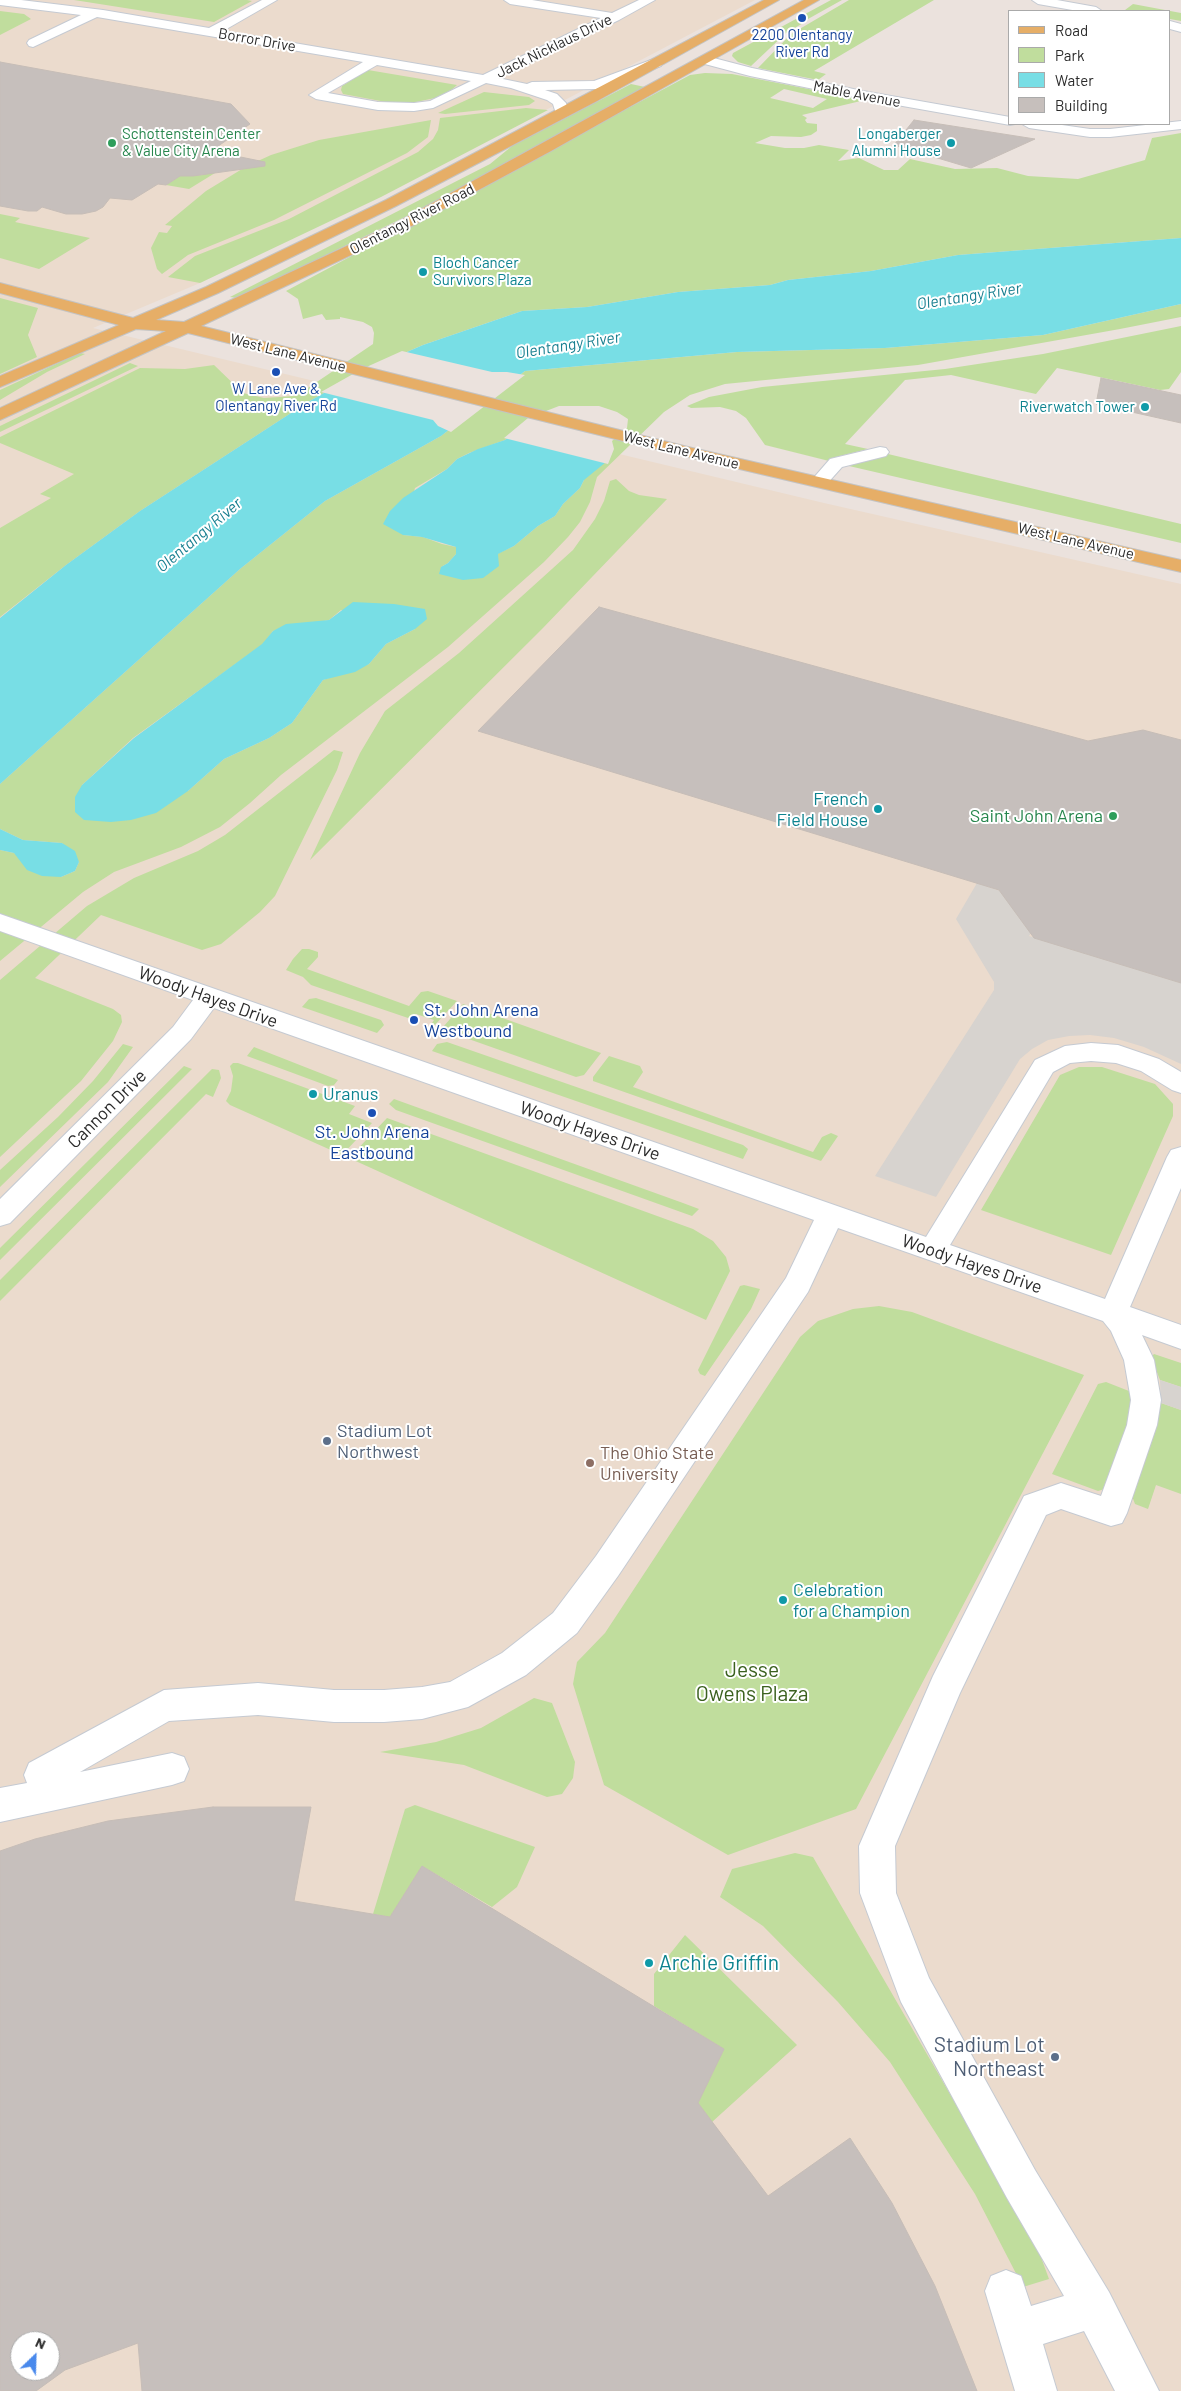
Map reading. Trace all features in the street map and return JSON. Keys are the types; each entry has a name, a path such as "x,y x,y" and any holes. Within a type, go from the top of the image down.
{"main road":[{"name":"Olentangy River Road","path":"0,382 162,312 391,203 562,114 773,0"},
{"name":"Olentangy River Road","path":"0,415 401,226 813,0"},
{"name":"West Lane Avenue","path":"0,288 135,324 184,327 688,452 1181,566"},
{"name":"West Lane Avenue","path":"134,305 162,312 184,327"}],"street":[{"path":"212,32 271,0"},
{"path":"510,0 615,17"},
{"path":"1038,0 1091,10"},
{"name":"Borror Drive","path":"0,1 95,13 513,84"},
{"name":"Jack Nicklaus Drive","path":"374,61 316,95 378,106 414,107 433,104 447,99 615,17 639,2"},
{"path":"33,43 95,13"},
{"name":"Mable Avenue","path":"706,60 750,72 863,95 1008,121"},
{"path":"513,84 543,87 596,85 656,63"},
{"path":"513,84 552,97 559,103 562,114"},
{"path":"1036,125 1110,134 1181,124"},
{"path":"819,482 836,463 880,452"},
{"name":"Woody Hayes Drive","path":"0,922 99,959 1181,1336"},
{"name":"Cannon Drive","path":"0,1216 182,1033 208,997"},
{"path":"932,1250 1044,1066 1064,1055 1091,1052 1118,1054 1150,1065 1181,1084"},
{"path":"1138,2391 1094,2307 1021,2184 914,1989 878,1893 877,1846 945,1687 1035,1504 1061,1496 1111,1513 1142,1425 1146,1400 1139,1360 1123,1325 1113,1313 1181,1157"},
{"path":"49,1794 41,1775 164,1706 258,1699 334,1706 422,1704 456,1696 514,1664 565,1624 607,1566 798,1284 831,1214"},
{"path":"0,1805 172,1769"},
{"path":"1006,2292 1036,2391"},
{"path":"1018,2331 1094,2307"}],"shaded area":[{"name":"The Ohio State University","path":"0,0 755,0 485,142 200,283 93,328 824,503 1181,584 1181,2391 0,2391"},
{"path":"977,883 1000,891 1031,933 1029,936 1181,983 1181,1064 1144,1047 1114,1038 1090,1035 1048,1040 1032,1049 1020,1059 936,1197 875,1176 994,990 994,982 956,919"},
{"path":"1160,1380 1181,1387 1181,1410 1161,1403"}],"green space":[{"path":"74,0 247,0 252,1 214,22"},
{"path":"831,0 842,0 808,19 800,20 805,22 786,33 751,66 738,62 732,56 733,53"},
{"path":"849,0 934,0 814,71 826,74 818,80 758,68 791,34"},
{"path":"1133,4 1165,10 1125,10"},
{"path":"0,11 24,14 31,19 0,35"},
{"path":"1171,11 1181,13 1181,21 1171,19"},
{"path":"368,70 457,85 449,92 435,98 416,102 386,102 343,94 342,86"},
{"path":"705,73 732,74 865,100 802,115 807,118 805,120 807,123 817,124 817,131 811,135 801,137 771,136 755,143 785,148 804,148 819,145 849,150 838,161 859,158 884,170 898,170 910,159 955,169 997,168 1028,176 1078,179 1145,160 1152,138 1181,133 1181,238 958,255 871,271 788,280 770,285 678,292 587,307 522,311 423,345 363,371 308,402 140,511 66,565 0,617 0,528 51,498 40,494 74,474 0,443 0,437 140,368 185,369 214,365 243,393 264,398 294,396 373,344 374,333 372,327 363,322 340,317 340,319 326,320 322,314 303,319 298,299 286,291 690,75","holes":["784,89 827,99 813,108 770,98"]},
{"path":"631,84 645,87 434,203 237,298 230,297 490,164 512,146"},
{"path":"484,92 529,97 535,101 529,105 445,114 438,113"},
{"path":"526,108 548,110 381,197 200,283 168,277 195,256 289,219 418,152 433,139 438,130 440,118"},
{"path":"431,120 428,137 407,153 274,220 188,255 162,274 157,269 151,248 159,232 167,233 172,226 165,225 206,191 247,166 271,155 319,140"},
{"path":"218,152 241,157 189,189 166,185 180,176 203,175 211,171 205,160"},
{"path":"0,214 20,218 15,222 90,238 39,269 0,258"},
{"path":"0,298 38,308 28,335 37,357 0,374"},
{"path":"1181,304 1181,317 1120,329 918,365 725,384 690,395 664,412 597,477 590,502 580,522 544,562 448,647 281,775 220,827 181,847 114,872 83,892 0,961 0,850 14,853 61,877 75,871 79,862 62,843 23,840 0,829 0,784 240,569 325,501 441,436 525,371 737,352 885,348 1043,335","holes":["524,426 584,480 580,488 563,504 555,516 538,526 514,546 497,554 441,567 448,563 456,554 456,547 423,537 403,535 415,488 447,469 457,459 505,440","341,610 415,629 386,644 369,664 323,680 292,723 269,738 224,759 188,791 82,785 133,738 263,644 273,631 329,620"]},
{"path":"1181,326 1181,372 1169,389 1160,390 1057,368 1036,394 951,375 905,380 845,444 868,449 832,458 829,461 765,445 746,418 736,411 720,407 691,408 687,406 709,397 762,387 945,369 1043,354"},
{"path":"80,353 85,354 47,372 0,400 0,390"},
{"path":"130,363 138,366 0,432 0,426"},
{"path":"888,454 1181,524 1181,543 849,466"},
{"path":"616,479 629,491 639,495 667,499 542,629 310,860 360,753 385,711 459,653 573,550 595,519 604,501 610,481"},
{"path":"334,750 343,752 337,770 275,896 260,912 221,944 202,950 101,915 35,978 113,1009 121,1015 122,1022 113,1041 81,1081 0,1157 0,980 87,906 134,878 198,851 225,835"},
{"path":"302,949 318,952 318,957 307,969 409,1006 421,992 428,991 457,1001 433,1027 430,1026 434,1020 416,1014 411,1019 311,985 303,977 286,970"},
{"path":"316,998 381,1020 384,1025 377,1033 302,1007 309,999"},
{"path":"463,1004 601,1053 584,1075 576,1077 446,1031 444,1026"},
{"path":"447,1042 743,1145 748,1149 743,1159 432,1051 437,1044"},
{"path":"123,1044 133,1047 108,1082 0,1187 0,1170 58,1117 93,1081"},
{"path":"254,1047 338,1080 334,1085 328,1086 247,1056"},
{"path":"609,1056 640,1066 643,1072 633,1087 813,1152 822,1137 831,1133 838,1136 821,1161 593,1081 593,1077"},
{"path":"233,1063 238,1063 355,1106 349,1114 372,1123 342,1155 230,1105 226,1101 231,1091 233,1076 230,1066"},
{"path":"184,1066 192,1069 0,1260 0,1248"},
{"path":"1079,1067 1102,1067 1155,1084 1173,1104 1173,1116 1111,1255 981,1210 1060,1075"},
{"path":"212,1069 219,1070 221,1078 213,1097 206,1094 0,1301 0,1280"},
{"path":"394,1099 699,1209 692,1216 396,1110 389,1104"},
{"path":"387,1118 693,1229 713,1241 726,1257 730,1271 706,1320 349,1158"},
{"path":"744,1285 760,1289 751,1309 705,1376 700,1374 698,1370 740,1286"},
{"name":"Jesse Owens Plaza","path":"879,1306 912,1312 1084,1375 856,1809 728,1855 604,1785 573,1684 577,1662 605,1633 800,1337 818,1321 853,1309"},
{"path":"1154,1354 1181,1363 1181,1387 1160,1380 1151,1357"},
{"path":"1106,1382 1134,1393 1133,1416 1108,1488 1098,1491 1052,1474 1098,1384"},
{"path":"1161,1403 1181,1410 1181,1494 1156,1485 1148,1509 1135,1504 1132,1496"},
{"path":"534,1698 552,1703 575,1762 573,1778 562,1794 547,1797 464,1765 380,1752 436,1742 481,1728"},
{"path":"415,1805 535,1847 517,1887 492,1907 422,1866 390,1917 373,1914 405,1809"},
{"path":"795,1853 813,1857 1035,2241 1049,2279 1023,2287 975,2194 890,2062 838,2002 763,1926 720,1897 732,1869"},
{"path":"685,1935 797,2045 712,2122 698,2103 724,2049 654,2006 654,1974"}],"water":[{"name":"Olentangy River","path":"1181,238 1181,304 1043,335 885,348 737,352 525,371 441,436 325,501 240,569 0,784 0,618 66,565 140,511 308,402 363,371 423,345 522,311 587,307 678,292 770,285 788,280 871,271 958,255"},
{"path":"524,426 609,440 606,462 584,480 580,488 563,504 555,516 538,526 514,546 498,554 499,566 483,578 463,580 439,574 441,567 448,563 456,554 456,547 422,537 403,535 383,524 390,511 403,498 447,469 457,459 478,449 505,440"},
{"path":"353,602 394,604 425,609 427,619 415,629 386,644 369,664 355,672 323,680 292,723 269,738 224,759 188,791 156,813 131,820 111,822 84,820 75,812 75,797 82,785 134,738 262,644 273,631 286,624 329,620"},
{"path":"0,829 23,840 62,843 75,851 79,862 75,871 61,877 42,876 27,870 14,853 0,850"}],"pier":[{"path":"402,351 492,372 525,375 451,432 438,426 433,420 321,392 362,369"},
{"path":"559,406 599,406 617,412 628,419 627,428 612,441 614,449 608,464 504,438 528,418"}],"building":[{"name":"Schottenstein Center & Value City Arena","path":"0,62 231,104 250,124 211,151 265,162 265,166 193,176 180,176 166,185 158,184 132,200 110,198 103,207 96,211 82,214 66,214 42,207 37,211 28,211 0,206"},
{"name":"Longaberger Alumni House","path":"914,120 1035,139 971,168 894,145"},
{"path":"1101,378 1181,395 1181,423 1096,404"},
{"name":"French Field House","path":"599,607 1088,741 1143,730 1181,740 1181,983 1034,938 999,890 478,731"},
{"path":"213,1807 311,1807 294,1901 390,1917 422,1866 724,2049 698,2103 768,2196 850,2138 892,2203 935,2286 977,2391 142,2391 138,2343 65,2370 60,2374 60,2331 10,2331 10,2381 50,2381 36,2391 0,2391 0,1851 35,1839 108,1821"}],"place":[{"name":"2200 Olentangy River Rd","path":"802,18"},
{"name":"Schottenstein Center & Value City Arena","path":"112,143"},
{"name":"Longaberger Alumni House","path":"951,143"},
{"name":"Bloch Cancer Survivors Plaza","path":"423,272"},
{"name":"W Lane Ave & Olentangy River Rd","path":"276,372"},
{"name":"Riverwatch Tower","path":"1145,407"},
{"name":"French Field House","path":"878,809"},
{"name":"Saint John Arena","path":"1113,816"},
{"name":"St. John Arena Westbound","path":"414,1020"},
{"name":"Uranus","path":"313,1094"},
{"name":"St. John Arena Eastbound","path":"372,1113"},
{"name":"Stadium Lot Northwest","path":"327,1441"},
{"name":"The Ohio State University","path":"590,1463"},
{"name":"Celebration for a Champion","path":"783,1600"},
{"name":"Archie Griffin","path":"649,1963"},
{"name":"Stadium Lot Northeast","path":"1055,2057"}]}
